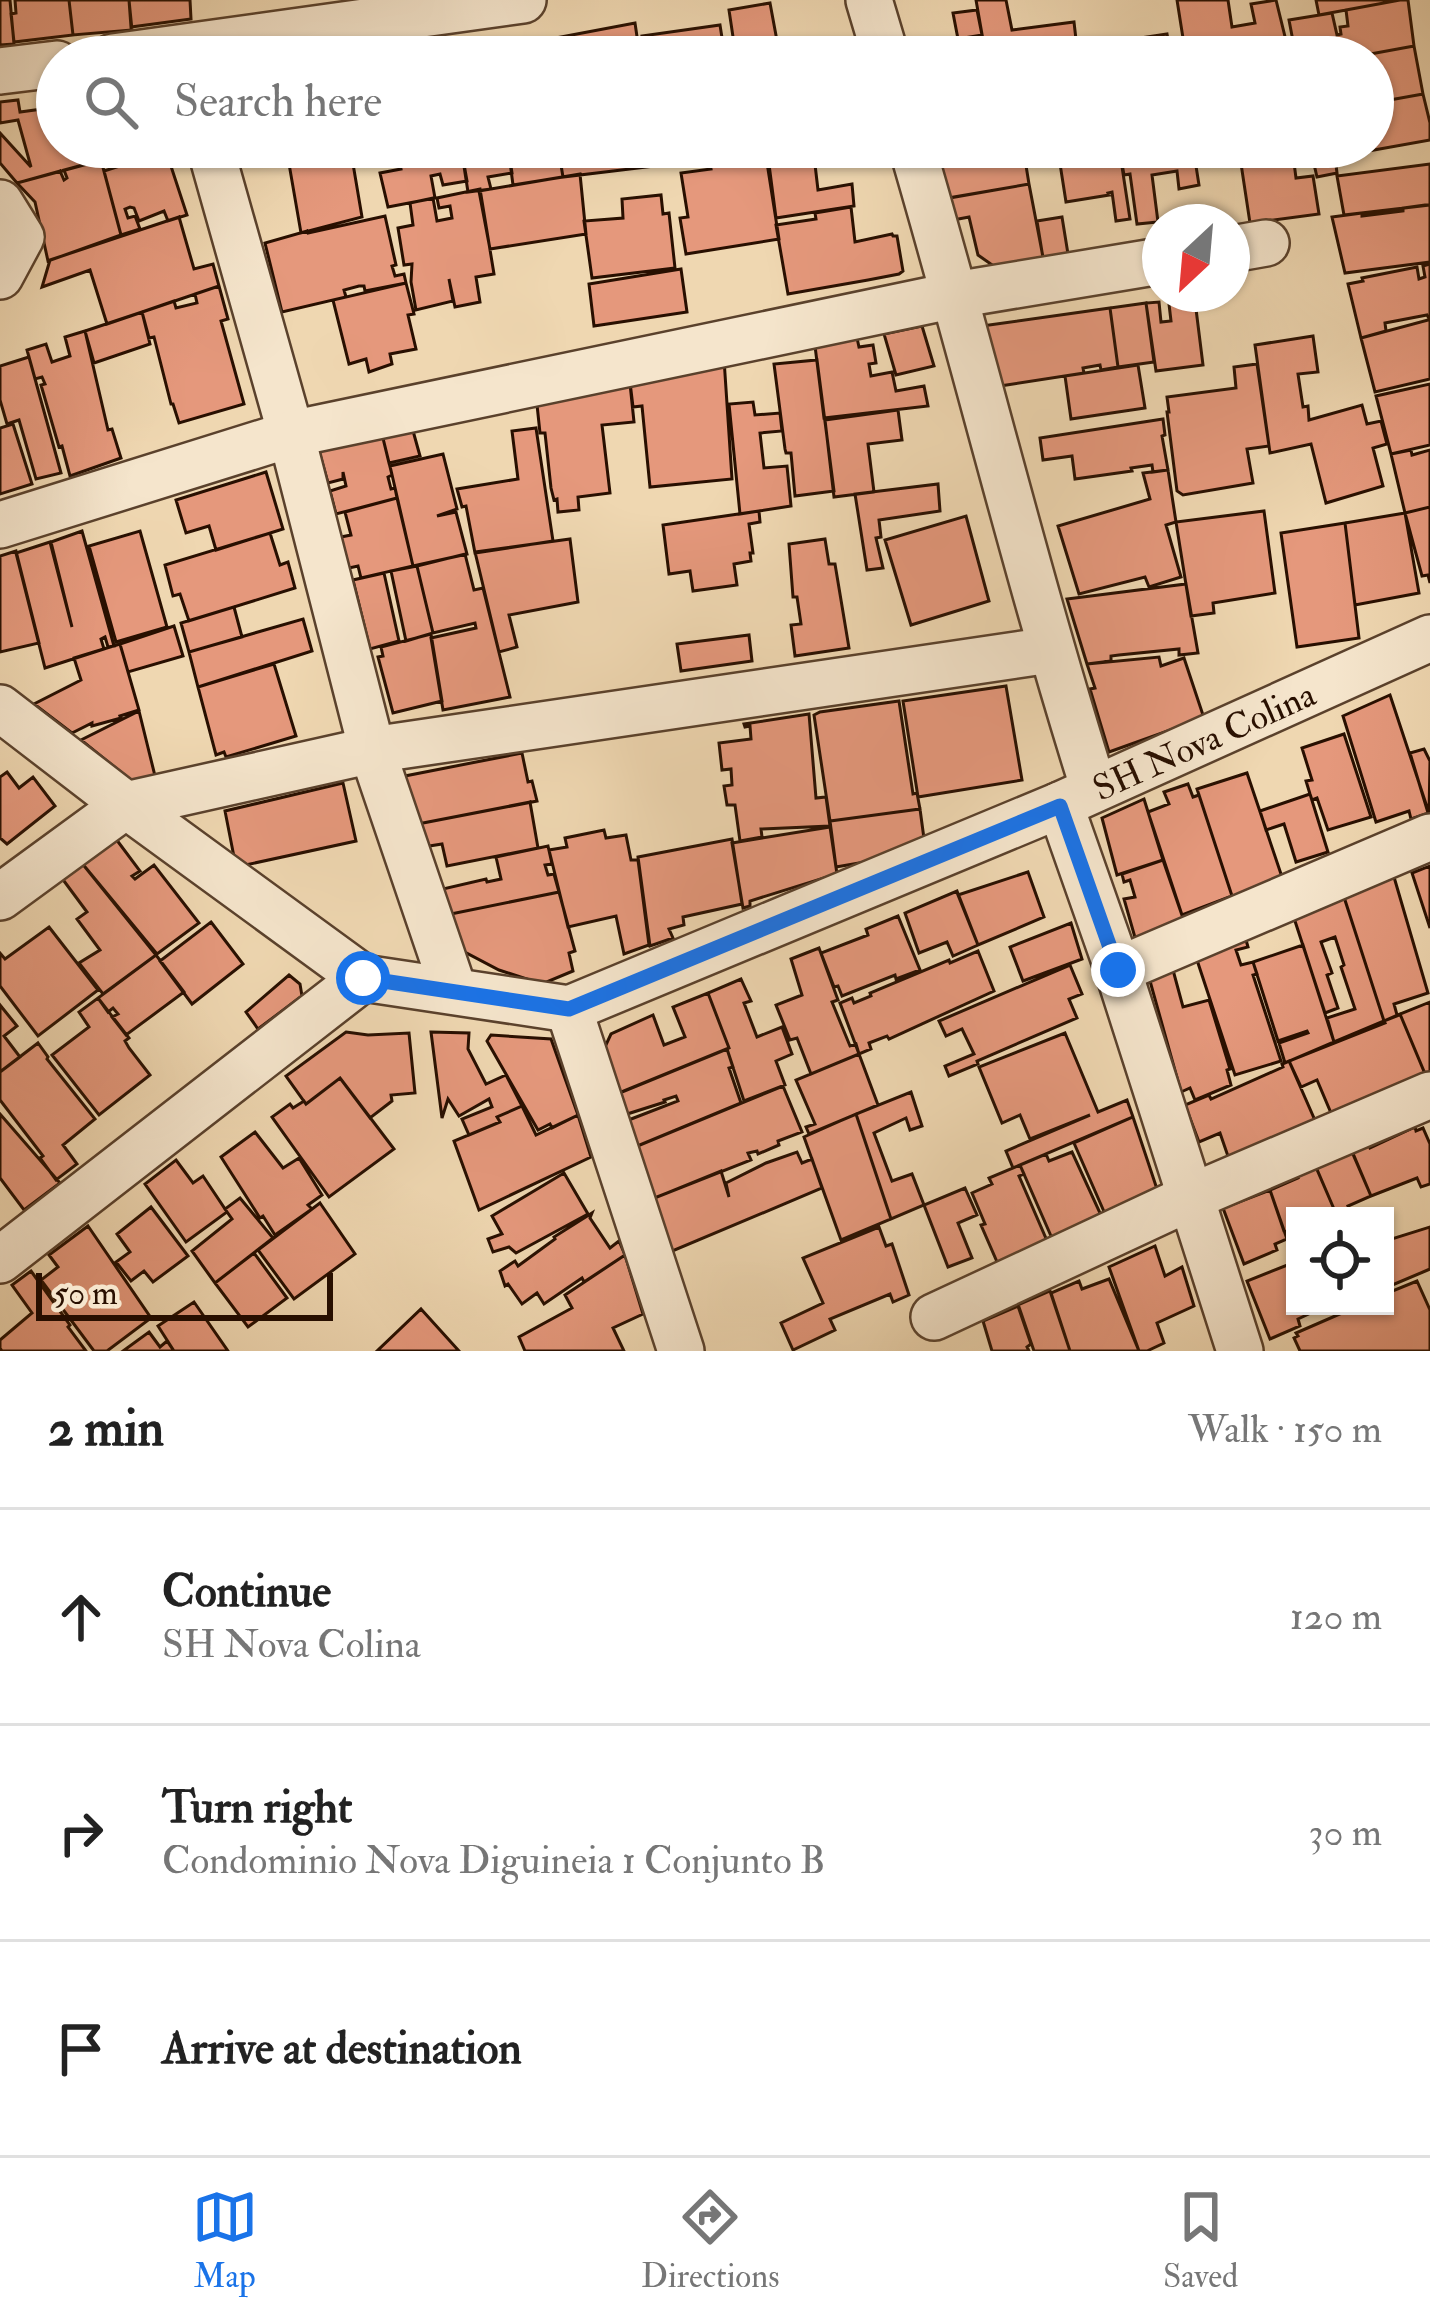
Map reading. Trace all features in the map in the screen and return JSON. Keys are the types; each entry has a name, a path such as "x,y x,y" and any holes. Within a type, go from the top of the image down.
{"street":[{"path":"292,36 523,0"},
{"path":"869,0 880,36"},
{"path":"0,71 36,67"},
{"path":"216,168 291,434 372,750 454,991"},
{"path":"918,168 1050,650 1077,797 1118,970 1240,1351"},
{"path":"0,203 21,237 0,275"},
{"path":"0,525 291,434 955,295 1142,264"},
{"name":"SH Nova Colina","path":"569,1009 1077,797 1430,638"},
{"path":"0,897 126,805 372,750 1050,650"},
{"path":"0,708 363,978 569,1009 681,1351"},
{"path":"1118,970 1430,837"},
{"path":"0,1260 363,978"},
{"path":"934,1317 1189,1198 1430,1095"}],"building":[{"path":"0,0 10,0 14,44 0,45"},
{"path":"15,0 69,0 73,35 14,42 11,14 16,13"},
{"path":"69,0 129,0 132,30 73,35"},
{"path":"129,0 190,0 191,19 131,27"},
{"path":"976,0 1006,0 1012,30 1074,22 1076,36 982,36"},
{"path":"1177,0 1228,0 1232,27 1255,23 1251,4 1276,0 1285,36 1183,36"},
{"path":"1316,0 1400,0 1319,15"},
{"path":"1408,0 1414,46 1394,50 1394,36 1292,36 1289,20 1332,13 1337,35 1341,34 1340,27 1348,26 1346,10"},
{"path":"770,3 776,36 733,36 729,10"},
{"path":"977,10 982,35 957,36 953,13"},
{"path":"635,23 637,36 566,36"},
{"path":"720,25 722,36 642,36"},
{"path":"1414,46 1423,94 1394,99 1394,50"},
{"path":"1423,94 1430,140 1394,146 1394,99"},
{"path":"18,100 20,112 36,110 36,168 73,168 17,183 0,163 0,133 31,167 18,120 0,123 0,102"},
{"path":"1430,164 1430,205 1344,215 1337,176"},
{"path":"103,168 121,235 48,261 35,202 17,183 60,171 64,180 64,170"},
{"path":"172,168 187,215 168,221 164,211 139,221 130,207 125,209 128,218 135,216 140,229 121,235 104,171"},
{"path":"290,168 354,168 362,217 301,233"},
{"path":"464,168 511,168 512,173 488,177 491,189 468,192"},
{"path":"465,168 467,181 443,185 440,174 431,176 435,198 388,207 380,173"},
{"path":"511,168 562,168 563,177 513,185"},
{"path":"562,168 638,168 563,177"},
{"path":"768,168 779,239 686,254 680,218 688,217 681,173"},
{"path":"769,168 815,168 818,190 852,184 854,206 776,218"},
{"path":"940,168 1026,168 1029,184 948,198"},
{"path":"1061,168 1122,168 1130,219 1116,221 1112,192 1066,202"},
{"path":"1123,168 1196,168 1199,185 1179,189 1177,171 1152,175 1156,204 1142,204 1142,224 1137,224 1130,174 1124,175"},
{"path":"1242,168 1295,168 1296,178 1313,176 1319,214 1250,223"},
{"path":"1315,168 1336,168 1337,173 1317,177"},
{"path":"580,174 586,234 490,249 479,191"},
{"path":"1029,184 1043,257 995,267 978,255 969,217 948,221 944,199"},
{"path":"480,189 494,274 476,277 480,302 455,307 449,279 453,301 416,310 412,264 404,265 398,228 413,225 410,203 433,198 437,221 452,218 450,206 439,208 437,198"},
{"path":"661,195 663,214 669,213 675,268 592,278 584,221 623,218 622,199"},
{"path":"1430,205 1430,262 1345,273 1332,217"},
{"path":"851,207 855,242 897,236 903,271 788,294 776,225"},
{"path":"385,216 395,276 404,274 406,283 365,291 359,286 344,290 346,297 282,312 265,243"},
{"path":"179,217 194,269 213,264 219,286 107,324 90,270 42,287 50,260"},
{"path":"1062,217 1068,254 1043,258 1037,221"},
{"path":"1430,264 1430,320 1427,315 1385,323 1386,331 1361,338 1348,284 1417,267 1419,279 1425,277 1423,266"},
{"path":"681,269 687,312 594,326 589,284"},
{"path":"406,283 416,349 390,354 392,364 369,372 366,359 349,364 333,300"},
{"path":"219,286 228,319 221,321 244,404 179,423 142,312 174,301 176,308 197,303 195,294"},
{"path":"1142,304 1154,362 1118,367 1110,308"},
{"path":"1110,308 1118,367 1101,370 1100,365 1083,368 1084,373 1000,386 982,326"},
{"path":"142,312 150,344 94,363 85,331"},
{"path":"1147,312 1160,312 1161,322 1171,321 1170,312 1196,312 1203,365 1156,371"},
{"path":"1430,320 1430,379 1375,392 1361,338"},
{"path":"922,326 934,366 896,375 884,334"},
{"path":"85,331 108,430 112,429 121,458 70,476 41,385 45,384 42,377 35,379 27,350 46,344 52,362 70,356 65,337"},
{"path":"1313,336 1318,372 1298,374 1309,420 1362,405 1367,424 1381,421 1387,444 1373,448 1383,486 1326,503 1311,444 1270,453 1255,345"},
{"path":"857,338 859,347 873,345 876,363 869,364 871,376 892,372 896,391 924,386 928,406 824,418 815,346"},
{"path":"29,357 61,473 36,479 19,420 7,424 0,400 0,366"},
{"path":"724,359 732,479 650,487 642,406 633,407 629,374"},
{"path":"817,360 834,491 795,496 774,364"},
{"path":"1257,364 1269,446 1247,449 1253,483 1183,495 1177,491 1167,397 1236,388 1234,367"},
{"path":"1138,365 1145,408 1071,419 1065,376"},
{"path":"629,374 634,422 602,425 610,493 578,497 579,510 558,512 535,386"},
{"path":"1430,384 1430,445 1391,454 1376,396"},
{"path":"753,402 755,415 780,413 782,431 760,433 764,468 787,466 791,506 740,514 729,404"},
{"path":"898,410 902,440 868,444 874,492 834,497 825,420"},
{"path":"1163,419 1168,470 1153,472 1152,465 1075,479 1072,456 1043,460 1040,438"},
{"path":"410,420 420,456 389,463 381,430"},
{"path":"13,424 32,484 0,494 0,428"},
{"path":"536,428 553,541 475,553 466,506 462,507 457,489 518,479 512,431"},
{"path":"381,430 392,475 388,477 397,498 336,514 330,491 346,486 343,472 343,479 328,483 319,451"},
{"path":"1411,450 1412,455 1430,450 1430,507 1405,513 1391,454"},
{"path":"443,454 457,509 437,516 456,512 467,554 413,566 390,466"},
{"path":"1168,470 1176,522 1166,525 1181,577 1149,587 1145,577 1079,594 1058,526 1150,499 1143,473"},
{"path":"266,472 283,529 216,550 209,526 186,533 176,500"},
{"path":"938,484 940,511 879,520 881,537 876,538 883,568 867,570 855,494"},
{"path":"397,498 413,566 361,578 358,566 349,568 341,537 351,535 345,512"},
{"path":"1430,507 1430,583 1428,575 1422,576 1405,513"},
{"path":"759,511 760,522 749,524 751,561 734,564 737,585 693,591 690,571 669,574 663,525"},
{"path":"1264,511 1275,593 1213,603 1214,613 1191,616 1176,522"},
{"path":"1405,513 1419,593 1355,605 1345,523"},
{"path":"966,516 989,601 911,625 885,540"},
{"path":"1345,523 1359,638 1297,647 1281,533"},
{"path":"82,531 114,646 108,647 105,637 101,639 104,649 45,668 16,553 50,542 72,627 51,542"},
{"path":"140,531 167,627 116,642 89,546"},
{"path":"270,533 280,565 288,562 295,588 189,621 180,594 173,596 165,565"},
{"path":"570,539 578,602 509,615 517,647 499,652 475,552"},
{"path":"825,539 829,564 835,564 849,648 795,656 791,625 801,624 797,597 793,597 789,544"},
{"path":"16,551 39,643 0,652 0,556"},
{"path":"465,554 474,590 483,588 510,697 443,710 431,638 476,628 475,623 433,633 417,566"},
{"path":"417,566 433,633 406,641 391,571"},
{"path":"384,573 399,641 370,649 353,580"},
{"path":"1186,584 1198,653 1179,655 1179,649 1111,656 1111,661 1087,664 1067,599"},
{"path":"234,607 242,637 189,652 181,623"},
{"path":"303,619 312,651 198,687 189,652"},
{"path":"174,626 183,656 128,672 120,644"},
{"path":"431,634 442,701 393,713 378,657 383,656 381,647"},
{"path":"749,635 752,661 681,671 677,644"},
{"path":"120,644 139,710 72,733 34,704 81,680 74,658"},
{"path":"1159,657 1161,666 1184,658 1204,718 1109,752 1087,664"},
{"path":"274,664 296,736 226,757 224,752 216,755 198,687"},
{"path":"1006,686 1022,780 918,797 903,701"},
{"path":"1390,695 1429,813 1411,819 1409,811 1376,822 1343,716"},
{"path":"899,701 913,794 917,793 920,809 830,821 814,715"},
{"path":"139,711 155,776 133,782 81,740"},
{"path":"809,714 816,798 826,797 830,826 761,829 762,837 740,841 735,805 727,805 724,786 732,785 731,769 722,770 719,743 751,739 750,726 744,724"},
{"path":"1344,734 1371,817 1328,830 1317,798 1312,800 1310,794 1306,781 1312,780 1302,748"},
{"path":"1424,749 1430,761 1429,816 1410,753"},
{"path":"522,753 537,801 418,824 405,776"},
{"path":"7,772 19,788 33,777 55,806 7,844 0,838 0,777"},
{"path":"1247,773 1283,880 1234,902 1197,789"},
{"path":"343,783 356,841 236,867 225,811"},
{"path":"1188,784 1193,797 1199,795 1232,896 1182,915 1148,812 1169,804 1164,792"},
{"path":"1310,794 1328,852 1296,862 1284,824 1266,830 1260,811"},
{"path":"1144,799 1163,860 1117,875 1102,818"},
{"path":"530,802 538,848 447,866 442,844 423,847 418,824"},
{"path":"920,809 925,846 836,867 830,821"},
{"path":"830,827 837,874 750,901 743,908 732,843"},
{"path":"604,830 606,838 626,835 631,860 638,860 649,945 624,954 616,916 568,927 549,850 567,847 565,838"},
{"path":"116,839 140,871 132,876 135,879 154,865 199,923 157,954 81,862"},
{"path":"732,839 742,904 683,917 684,925 669,929 673,938 650,946 638,857"},
{"path":"548,846 552,864 545,865 548,875 554,874 559,892 441,916 434,891 501,879 496,857"},
{"path":"1163,860 1185,924 1136,941 1124,899 1135,897 1130,880 1124,882 1122,874"},
{"path":"81,862 156,955 103,994 79,963 100,950 77,919 87,912 61,877"},
{"path":"1430,866 1430,928 1412,873"},
{"path":"1028,872 1044,917 978,945 958,895"},
{"path":"1394,877 1428,993 1394,1004 1399,1015 1384,1021 1344,897"},
{"path":"957,891 978,945 953,956 947,942 919,953 905,913"},
{"path":"559,892 575,951 569,953 573,971 542,984 499,970 461,950 441,916"},
{"path":"1344,897 1384,1021 1334,1042 1327,1018 1355,1009 1335,937 1321,942 1338,1008 1325,1013 1294,918"},
{"path":"898,916 920,970 842,996 821,953 868,935 866,929"},
{"path":"211,922 243,964 192,1004 160,961"},
{"path":"1071,923 1082,959 1023,981 1010,947"},
{"path":"49,927 98,990 38,1036 0,986 0,953 5,959"},
{"path":"1246,940 1248,947 1236,950 1241,965 1253,962 1281,1061 1235,1075 1197,960"},
{"path":"1303,945 1334,1042 1285,1063 1279,1043 1308,1033 1278,1041 1253,962"},
{"path":"819,948 838,1000 832,1002 850,1046 856,1044 859,1054 811,1074 797,1038 790,1040 776,1005 802,995 791,959"},
{"path":"978,951 994,991 889,1039 869,1043 871,1049 859,1054 840,1003 852,998 854,1003"},
{"path":"156,955 184,992 126,1035 112,1017 118,1014 113,1008 108,1012 98,998"},
{"path":"1070,965 1082,994 1069,999 1077,1018 949,1076 945,1066 974,1054 962,1029 946,1036 939,1021"},
{"path":"1173,970 1183,1007 1209,1000 1230,1069 1231,1085 1195,1100 1190,1088 1181,1092 1150,981"},
{"path":"289,975 300,984 302,996 258,1029 246,1012"},
{"path":"741,979 751,1001 744,1003 757,1037 782,1027 792,1054 776,1061 785,1085 744,1101 708,993"},
{"path":"708,993 729,1048 619,1093 604,1049 611,1034 653,1015 664,1045 685,1037 673,1007"},
{"path":"98,998 150,1075 99,1115 52,1055 89,1027 79,1012"},
{"path":"1430,1002 1430,1080 1428,1081 1400,1014"},
{"path":"0,1005 17,1026 4,1036 20,1057 0,1072"},
{"path":"1400,1014 1428,1081 1334,1120 1317,1080 1301,1087 1289,1061"},
{"path":"346,1032 409,1033 415,1093 391,1095 392,1101 370,1118 340,1078 306,1104 286,1076"},
{"path":"431,1032 469,1033 468,1049 486,1084 506,1075 522,1106 469,1135 462,1119 492,1107 489,1099 459,1116 448,1099 442,1118"},
{"path":"1065,1033 1098,1112 1127,1100 1133,1117 1013,1168 1006,1151 1090,1115 1030,1139 1020,1115 1002,1123 979,1067"},
{"path":"491,1035 551,1039 578,1115 538,1130 487,1041"},
{"path":"38,1043 95,1119 63,1145 77,1164 56,1180 0,1100 0,1072"},
{"path":"727,1049 741,1103 635,1147 626,1121 678,1101 676,1096 624,1115 617,1094"},
{"path":"859,1054 878,1105 809,1134 806,1127 815,1124 796,1080"},
{"path":"1289,1061 1317,1125 1230,1162 1220,1133 1199,1142 1185,1105 1209,1095 1211,1099"},
{"path":"340,1078 394,1149 329,1197 272,1117 290,1104 293,1108 306,1104"},
{"path":"783,1086 802,1132 758,1154 748,1153 751,1160 652,1199 635,1147"},
{"path":"911,1092 922,1126 910,1130 906,1118 874,1133 892,1181 912,1174 924,1205 891,1219 856,1114"},
{"path":"522,1106 536,1135 578,1115 591,1157 479,1210 454,1141 500,1122 497,1117"},
{"path":"0,1114 60,1183 24,1210 0,1178"},
{"path":"856,1114 891,1219 841,1240 804,1137"},
{"path":"1133,1117 1159,1195 1109,1223 1074,1143"},
{"path":"1415,1127 1416,1131 1423,1128 1430,1144 1430,1184 1421,1187 1417,1178 1371,1196 1352,1151 1370,1148"},
{"path":"255,1132 283,1168 299,1158 322,1195 308,1205 312,1209 275,1235 221,1157"},
{"path":"797,1152 802,1163 812,1159 822,1188 670,1252 652,1199 721,1171 729,1197 726,1183"},
{"path":"1072,1152 1106,1226 1058,1252 1020,1165 1046,1154 1049,1161"},
{"path":"1352,1152 1371,1196 1348,1207 1333,1207 1316,1167"},
{"path":"176,1160 193,1183 203,1176 227,1212 186,1242 145,1184"},
{"path":"1020,1165 1024,1174 1019,1176 1051,1250 1001,1271 972,1193 992,1184 989,1178"},
{"path":"1315,1165 1333,1207 1286,1207 1286,1232 1270,1190 1298,1178 1296,1173"},
{"path":"564,1173 588,1214 516,1253 509,1247 493,1252 488,1239 502,1234 492,1216"},
{"path":"965,1188 977,1215 958,1223 972,1258 948,1267 924,1205"},
{"path":"1270,1190 1286,1239 1275,1244 1277,1250 1244,1264 1223,1208"},
{"path":"240,1198 273,1238 215,1283 192,1251 232,1219 225,1209"},
{"path":"320,1203 355,1254 294,1299 258,1250"},
{"path":"151,1207 188,1256 153,1282 144,1271 131,1281 116,1262 130,1252 117,1234"},
{"path":"592,1213 590,1218 610,1248 619,1241 625,1255 544,1304 537,1293 522,1304 505,1286 500,1271 515,1261 518,1266"},
{"path":"88,1226 151,1318 107,1351 94,1351 41,1280 58,1267 49,1255"},
{"path":"879,1227 886,1246 892,1244 909,1295 893,1302 890,1294 830,1319 835,1330 793,1350 781,1323 823,1303 803,1258"},
{"path":"1430,1227 1430,1269 1394,1284 1394,1238"},
{"path":"1155,1246 1165,1276 1182,1267 1194,1306 1157,1323 1164,1343 1139,1351 1109,1267"},
{"path":"254,1253 287,1298 248,1327 215,1283"},
{"path":"625,1255 643,1314 613,1328 624,1351 525,1351 519,1337 572,1308 565,1295"},
{"path":"1286,1266 1286,1315 1307,1315 1298,1319 1300,1326 1270,1339 1247,1281"},
{"path":"31,1271 86,1351 2,1351 0,1340 32,1313 12,1285"},
{"path":"1109,1279 1139,1351 1070,1351 1051,1293 1079,1281 1082,1289"},
{"path":"1417,1281 1430,1310 1430,1351 1300,1351 1296,1333 1337,1315 1394,1315 1394,1290"},
{"path":"1050,1291 1070,1351 1034,1351 1018,1305"},
{"path":"194,1302 228,1351 174,1351 158,1326"},
{"path":"1018,1306 1031,1344 1029,1351 992,1351 983,1321"},
{"path":"421,1309 459,1351 377,1351"},
{"path":"149,1332 160,1347 167,1341 174,1351 123,1351"}],"route":[{"path":"363,978 569,1009 1060,806 1118,970"}]}
